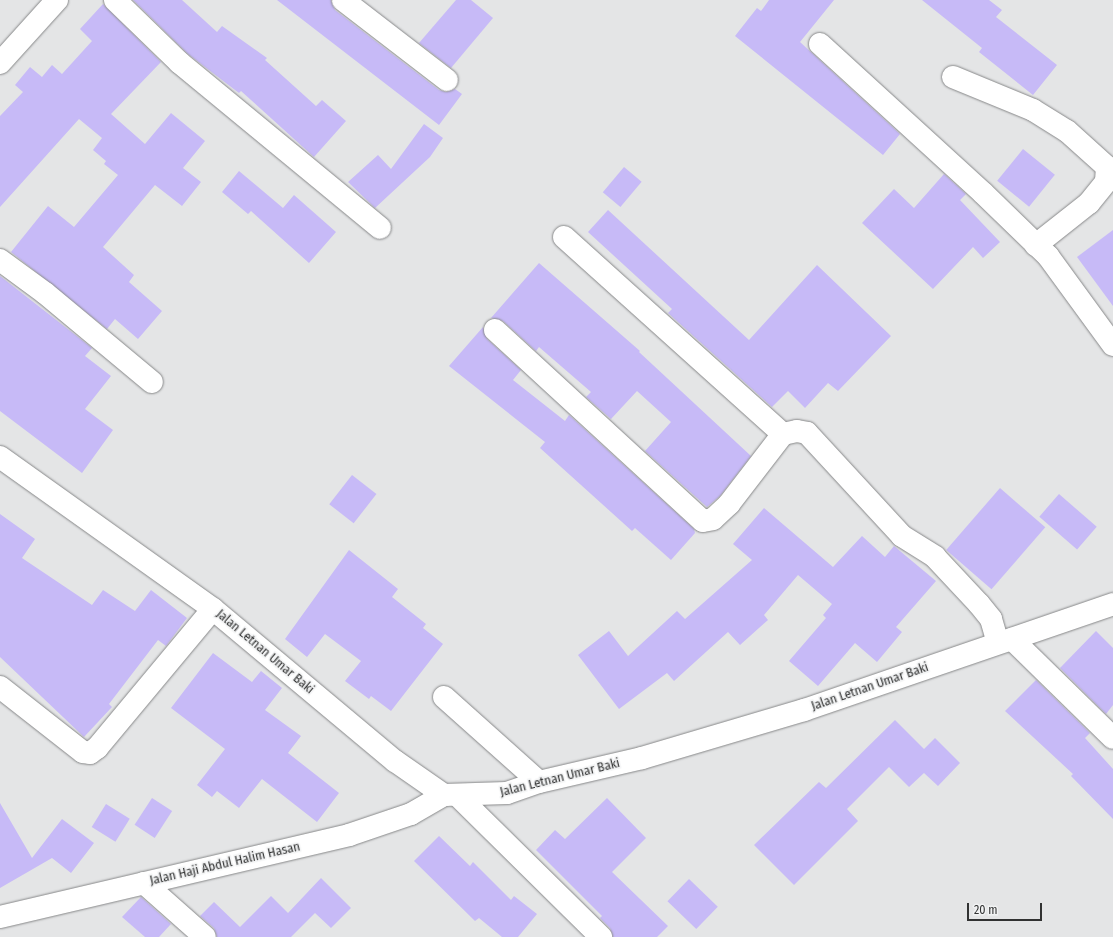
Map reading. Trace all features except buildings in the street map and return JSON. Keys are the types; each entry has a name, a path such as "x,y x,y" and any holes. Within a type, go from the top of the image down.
{"street":[{"path":"1,58 57,0"},
{"path":"114,0 180,63 380,228"},
{"path":"343,0 447,80"},
{"path":"820,44 983,193 1048,256 1113,345"},
{"path":"954,77 1033,110 1067,131 1107,168 1106,182 1089,203 1036,245"},
{"path":"564,237 783,434"},
{"path":"0,260 45,293 152,382"},
{"path":"495,330 703,521 713,519 729,504 783,434 798,431 815,440 902,536 935,557 992,619 1005,641 1113,738"},
{"name":"Jalan Letnan Umar Baki","path":"0,457 213,609 395,761 451,796 507,793 539,782 642,758 804,710 1113,604"},
{"path":"0,687 83,752 90,753 97,748 213,609"},
{"path":"444,697 539,782"},
{"path":"451,796 601,937"},
{"name":"Jalan Haji Abdul Halim Hasan","path":"0,917 349,834 412,814 451,796"},
{"path":"144,883 205,937"}]}
